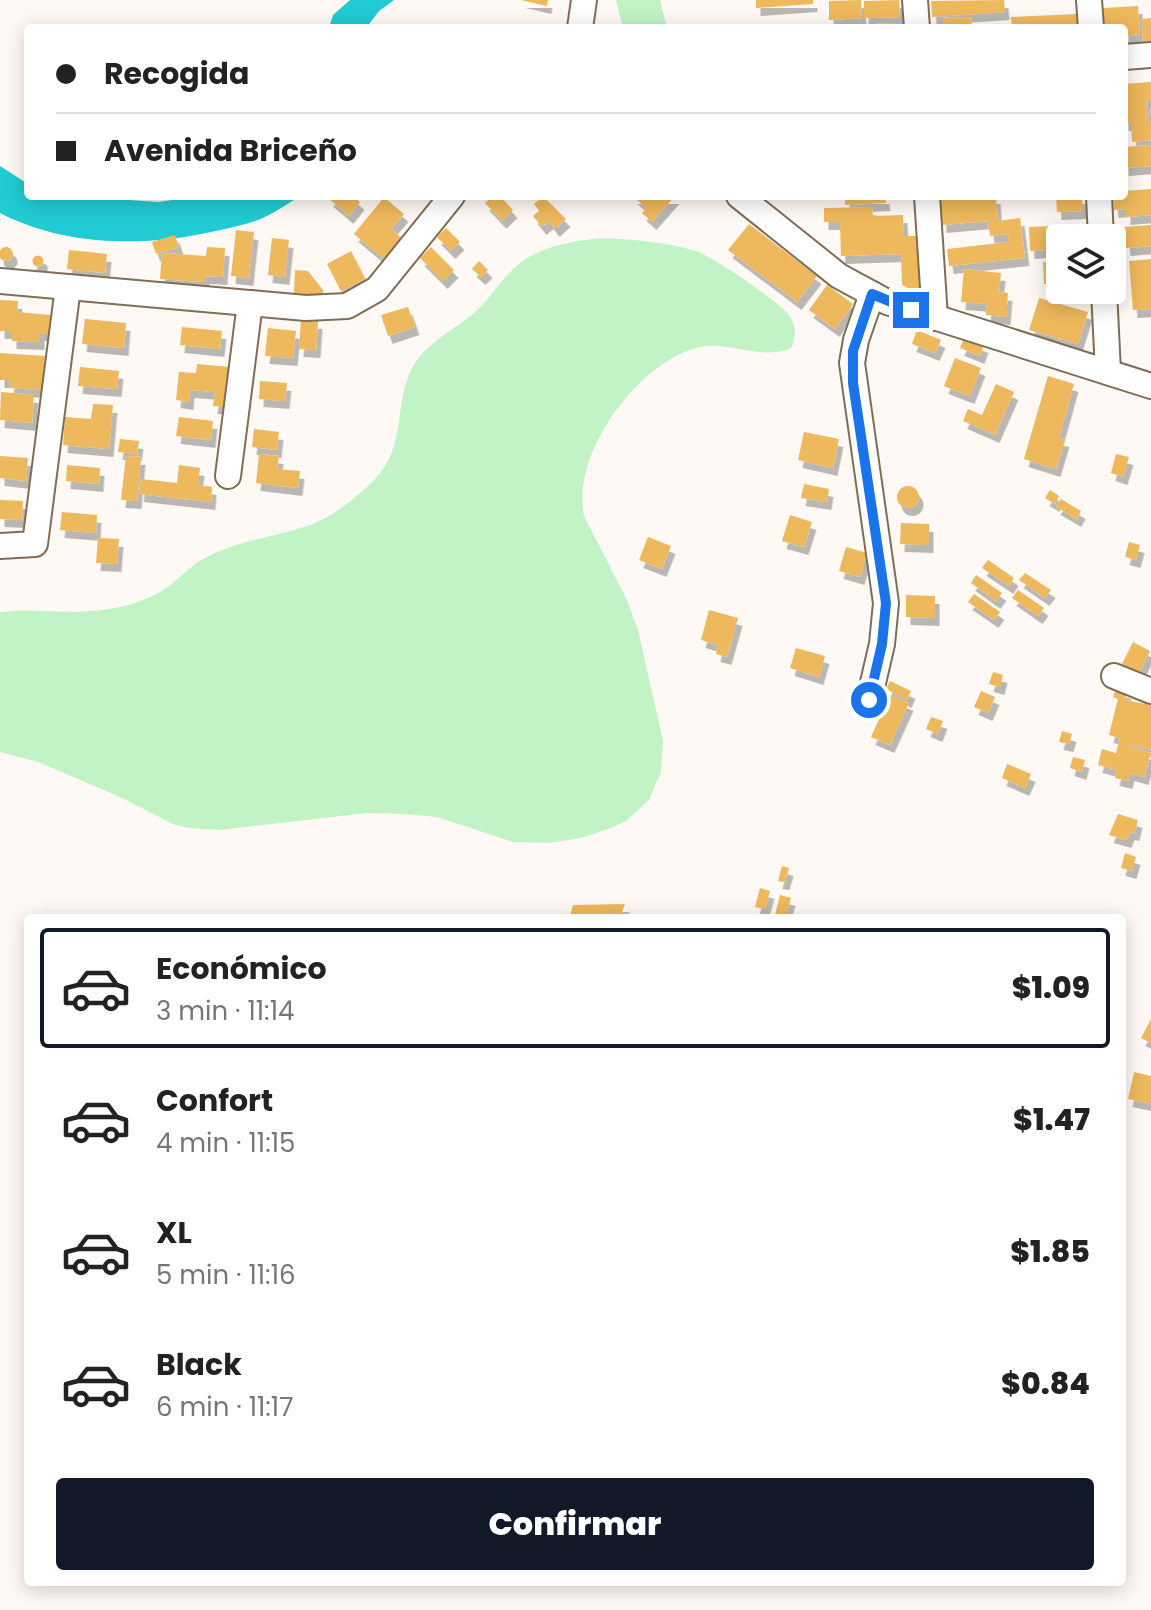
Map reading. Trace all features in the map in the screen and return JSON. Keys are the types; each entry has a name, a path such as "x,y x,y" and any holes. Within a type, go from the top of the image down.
{"street":[{"path":"581,24 584,0"},
{"path":"915,0 917,24"},
{"path":"1089,0 1091,24"},
{"path":"1128,57 1151,55"},
{"path":"0,281 317,308 347,306 377,289 449,200"},
{"path":"744,200 818,261 872,294 935,318 1151,386"},
{"path":"927,200 935,318"},
{"path":"1099,200 1100,224"},
{"path":"0,546 35,544 68,287"},
{"path":"869,700 882,644 886,603 852,363 856,340 872,294"},
{"path":"228,476 250,303"},
{"path":"1105,304 1108,372"},
{"path":"1114,676 1151,691"}],"green space":[{"path":"616,0 660,0 666,24 622,24"},
{"path":"604,238 662,243 696,251 776,303 791,318 795,333 791,348 780,351 700,347 654,370 614,413 588,465 583,491 584,516 627,600 638,630 663,741 661,772 649,800 626,821 581,838 549,843 513,842 437,817 404,814 367,813 220,830 190,828 175,825 118,796 38,762 0,752 0,612 86,611 126,606 160,592 202,559 245,542 307,526 331,514 368,486 389,460 409,375 428,348 474,313 513,269 529,257 565,243"}],"water":[{"path":"350,0 394,0 379,11 369,24 330,24 333,15"},
{"path":"0,166 24,181 24,200 294,200 246,224 162,240 79,238 25,224 0,213"}],"building":[{"path":"521,0 548,0 547,6"},
{"path":"756,0 813,0 813,4 756,8"},
{"path":"861,0 862,18 829,20 829,1"},
{"path":"899,0 900,17 864,18 864,1"},
{"path":"1004,0 1005,12 932,17 931,1"},
{"path":"1138,6 1140,35 1128,36 1128,24 1104,24 1103,8"},
{"path":"1078,14 1079,24 1012,24 1011,17"},
{"path":"971,17 972,24 943,24 943,18"},
{"path":"1151,18 1151,41 1143,42 1142,19"},
{"path":"1151,82 1151,101 1146,101 1148,121 1151,121 1151,140 1132,142 1131,123 1128,123 1128,84"},
{"path":"1151,145 1151,166 1128,168 1128,147"},
{"path":"1151,189 1151,215 1126,217 1126,209 1114,210 1113,200 1128,200 1128,191"},
{"path":"330,200 358,200 360,202 349,216"},
{"path":"382,200 388,200 404,214 391,229 403,239 385,260 354,234"},
{"path":"488,200 504,200 513,210 502,221 485,203"},
{"path":"538,200 547,200 566,219 555,229 549,221 542,227 533,216 539,211 534,204"},
{"path":"637,200 671,200 652,222 642,213 646,208"},
{"path":"845,200 886,200 886,203 845,205"},
{"path":"940,200 996,200 998,221 1020,218 1025,258 949,266 947,249 1009,242 1008,234 990,236 988,221 942,225"},
{"path":"1056,200 1082,200 1083,211 1057,212"},
{"path":"872,207 873,216 903,215 904,236 920,236 922,295 902,285 901,254 841,256 840,222 824,222 824,208"},
{"path":"749,224 817,276 797,302 728,250"},
{"path":"1151,225 1151,246 1126,248 1126,227"},
{"path":"1046,226 1046,250 1030,251 1029,227"},
{"path":"446,228 460,242 451,251 437,237"},
{"path":"236,230 254,232 249,278 231,276"},
{"path":"175,235 179,247 156,254 152,242"},
{"path":"272,238 289,240 285,277 268,275"},
{"path":"6,247 13,254 6,261 -1,254"},
{"path":"207,247 225,248 223,277 205,276 205,282 160,279 162,253 206,256"},
{"path":"431,247 454,270 443,281 420,258"},
{"path":"69,250 107,254 105,273 67,269"},
{"path":"351,251 365,279 341,291 327,264"},
{"path":"38,255 44,261 38,267 32,261"},
{"path":"1151,259 1151,309 1133,310 1129,261"},
{"path":"479,261 488,270 481,277 472,269"},
{"path":"1043,262 1046,262 1046,284"},
{"path":"964,269 1001,273 999,292 1008,293 1006,317 986,315 987,304 961,302"},
{"path":"295,270 308,271 323,290 323,295 294,293"},
{"path":"827,285 853,304 835,329 809,310"},
{"path":"1039,298 1046,300 1046,304 1060,304 1088,312 1078,344 1029,330"},
{"path":"0,300 18,301 17,312 50,315 49,334 40,333 40,342 12,341 12,331 0,331"},
{"path":"408,307 415,327 388,336 381,315"},
{"path":"85,319 126,323 124,348 82,344"},
{"path":"301,320 318,321 316,350 299,349"},
{"path":"182,327 222,331 220,349 180,345"},
{"path":"268,328 296,331 293,358 265,356"},
{"path":"917,330 941,340 935,353 912,344"},
{"path":"964,338 984,345 980,356 960,348"},
{"path":"0,353 45,356 42,390 9,388 10,380 0,380"},
{"path":"955,358 981,368 970,396 944,386"},
{"path":"197,364 230,367 226,407 213,406 215,392 190,390 189,402 176,400 179,372 196,373"},
{"path":"80,367 119,371 117,389 78,386"},
{"path":"1048,376 1074,384 1059,438 1065,439 1056,469 1024,459"},
{"path":"260,381 287,383 285,401 259,399"},
{"path":"996,384 1014,392 995,435 963,421 968,409 982,415"},
{"path":"1,392 34,395 32,423 0,420"},
{"path":"93,404 113,405 109,449 63,445 65,417 91,419"},
{"path":"179,417 213,421 211,440 176,436"},
{"path":"254,429 279,432 277,450 252,447"},
{"path":"804,432 839,439 833,468 798,460"},
{"path":"120,439 139,441 137,454 118,452"},
{"path":"259,454 279,456 277,469 300,471 298,488 256,483"},
{"path":"1116,454 1129,457 1123,477 1111,473"},
{"path":"0,456 28,458 26,481 0,478"},
{"path":"126,456 141,457 137,501 121,500"},
{"path":"67,465 100,468 99,484 66,481"},
{"path":"179,465 200,468 198,485 212,487 211,502 139,494 141,479 177,483"},
{"path":"804,484 829,489 827,502 801,498"},
{"path":"908,486 916,489 919,497 916,505 908,508 900,505 897,497 900,489"},
{"path":"1050,490 1059,496 1055,504 1045,498"},
{"path":"1061,499 1081,511 1077,519 1056,507"},
{"path":"0,500 23,501 22,520 0,519"},
{"path":"62,512 97,515 96,533 60,530"},
{"path":"790,515 812,522 804,547 782,541"},
{"path":"901,523 929,524 929,545 900,544"},
{"path":"648,537 671,546 662,569 639,560"},
{"path":"98,538 119,539 117,564 96,563"},
{"path":"1129,542 1140,545 1136,560 1125,557"},
{"path":"846,547 867,553 860,577 839,571"},
{"path":"988,560 1014,578 1009,586 982,568"},
{"path":"1025,573 1051,590 1045,598 1019,580"},
{"path":"976,575 1002,593 996,601 971,583"},
{"path":"1018,590 1044,608 1038,616 1012,598"},
{"path":"974,594 1000,612 994,620 968,602"},
{"path":"906,595 935,596 935,618 906,617"},
{"path":"709,610 738,618 727,657 716,654 718,645 701,640"},
{"path":"1133,642 1150,651 1139,673 1122,664"},
{"path":"796,648 825,656 819,677 790,668"},
{"path":"993,672 1003,675 1000,687 989,684"},
{"path":"890,681 911,691 907,700 886,689"},
{"path":"1116,688 1127,691 1125,700 1151,705 1151,750 1129,747 1151,753 1144,777 1130,773 1128,781 1115,778 1117,770 1098,765 1102,749 1116,753 1120,738 1109,735 1118,699 1113,697"},
{"path":"981,691 995,697 988,713 974,707"},
{"path":"890,695 909,703 890,745 871,737"},
{"path":"931,717 943,721 938,734 926,729"},
{"path":"1062,731 1072,734 1069,744 1059,742"},
{"path":"1073,757 1085,760 1082,772 1070,768"},
{"path":"1007,764 1031,774 1025,788 1002,778"},
{"path":"1118,814 1138,820 1135,833 1130,832 1127,840 1109,835"},
{"path":"1125,853 1136,857 1132,871 1121,868"},
{"path":"782,866 789,868 785,882 778,881"},
{"path":"760,888 770,891 765,909 755,907"},
{"path":"780,895 791,898 786,914 775,914"},
{"path":"625,904 621,914 571,914 573,905"},
{"path":"1151,1019 1151,1043 1141,1038"},
{"path":"1134,1072 1151,1076 1151,1104 1128,1099"}],"route":[{"path":"869,700 882,644 886,603 853,383 853,351 872,294 911,310"}]}
